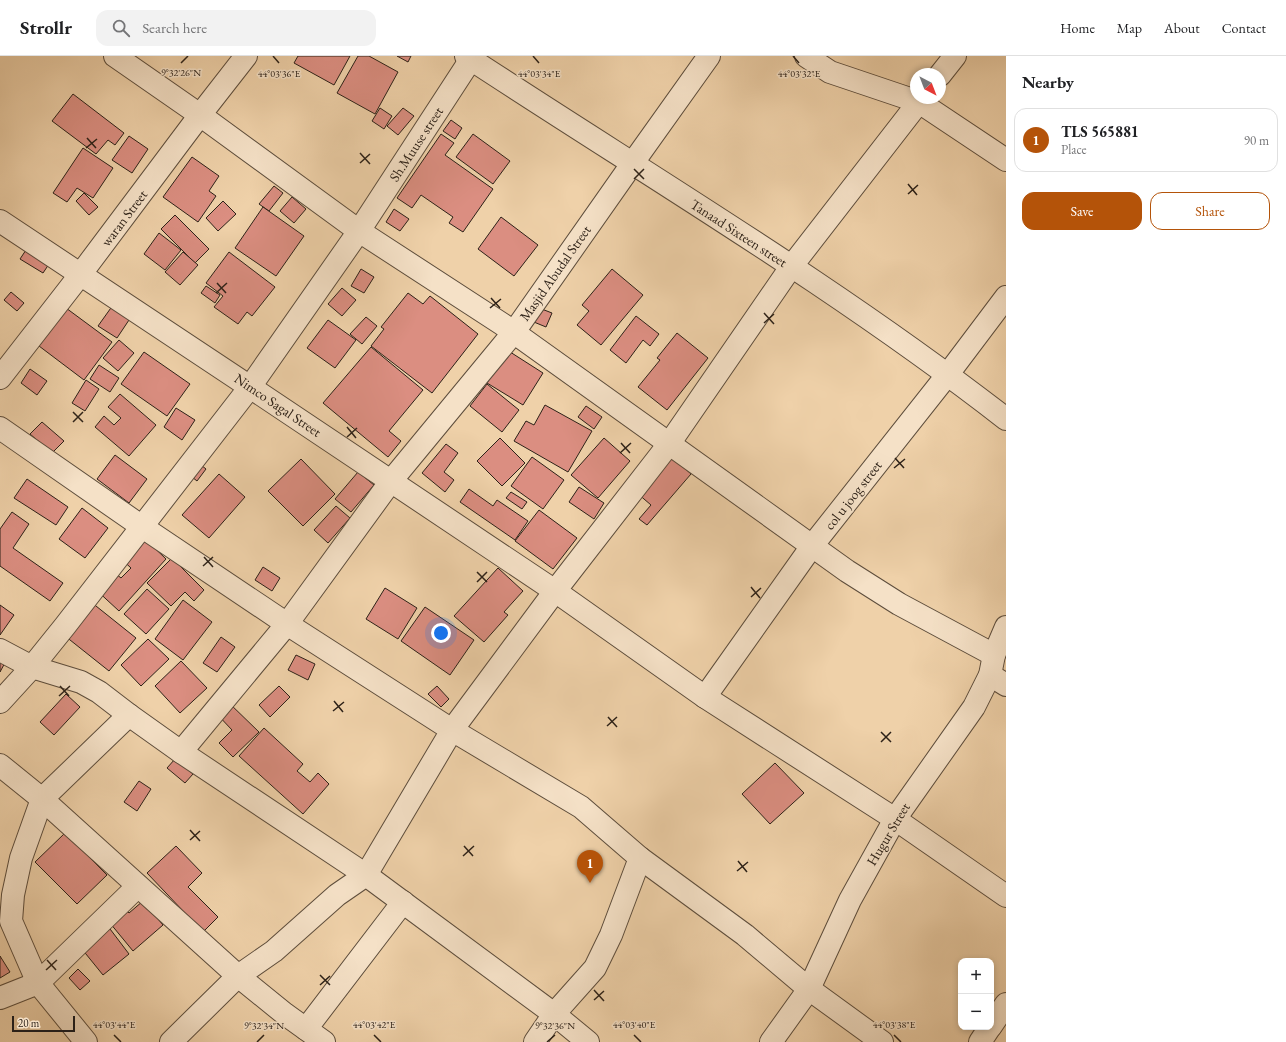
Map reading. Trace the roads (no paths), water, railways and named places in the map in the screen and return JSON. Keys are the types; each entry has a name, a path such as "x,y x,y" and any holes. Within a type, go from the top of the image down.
{"street":[{"path":"115,56 200,115 359,231 514,332 847,571 899,604 997,672"},
{"name":"waran Street","path":"0,378 246,56"},
{"name":"Masjid Abudal Street","path":"181,752 287,624 391,481 514,332 709,56"},
{"path":"806,56 830,72 910,97"},
{"path":"946,68 955,56"},
{"name":"Tanaad Sixteen street","path":"470,57 792,267 948,374 1006,419"},
{"name":"Sh.Muuse street","path":"0,702 32,667 65,626 250,387 359,231 470,57"},
{"path":"171,1042 238,976 274,951 337,895 366,875 452,730 555,591 669,444 792,267 918,104"},
{"path":"927,104 1006,160"},
{"name":"Nimco Sagal Street","path":"0,222 391,481 555,591 705,697 895,819 1006,896"},
{"name":"col u joog street","path":"705,697 812,546 948,374 1006,297"},
{"path":"0,428 141,526 287,624 452,730 581,807 640,858 745,935 809,989 882,1042"},
{"name":"Hugur Street","path":"771,1042 809,989 850,900 895,819 997,672 1006,627"},
{"path":"0,650 32,667 81,682 99,692 181,752 366,875 554,1014 588,1042"},
{"path":"86,1042 38,983 12,921 13,895 21,858 42,799 129,715"},
{"path":"0,765 42,799 238,976 285,1014 324,1042"},
{"path":"535,1042 554,1014 595,968 611,935 640,858"},
{"path":"0,998 38,983 138,886"},
{"path":"306,1029 403,902"},
{"path":"994,1022 1006,1004"},
{"path":"980,1042 988,1030"}],"place":[{"name":"TLS 565881","path":"590,883"}]}
